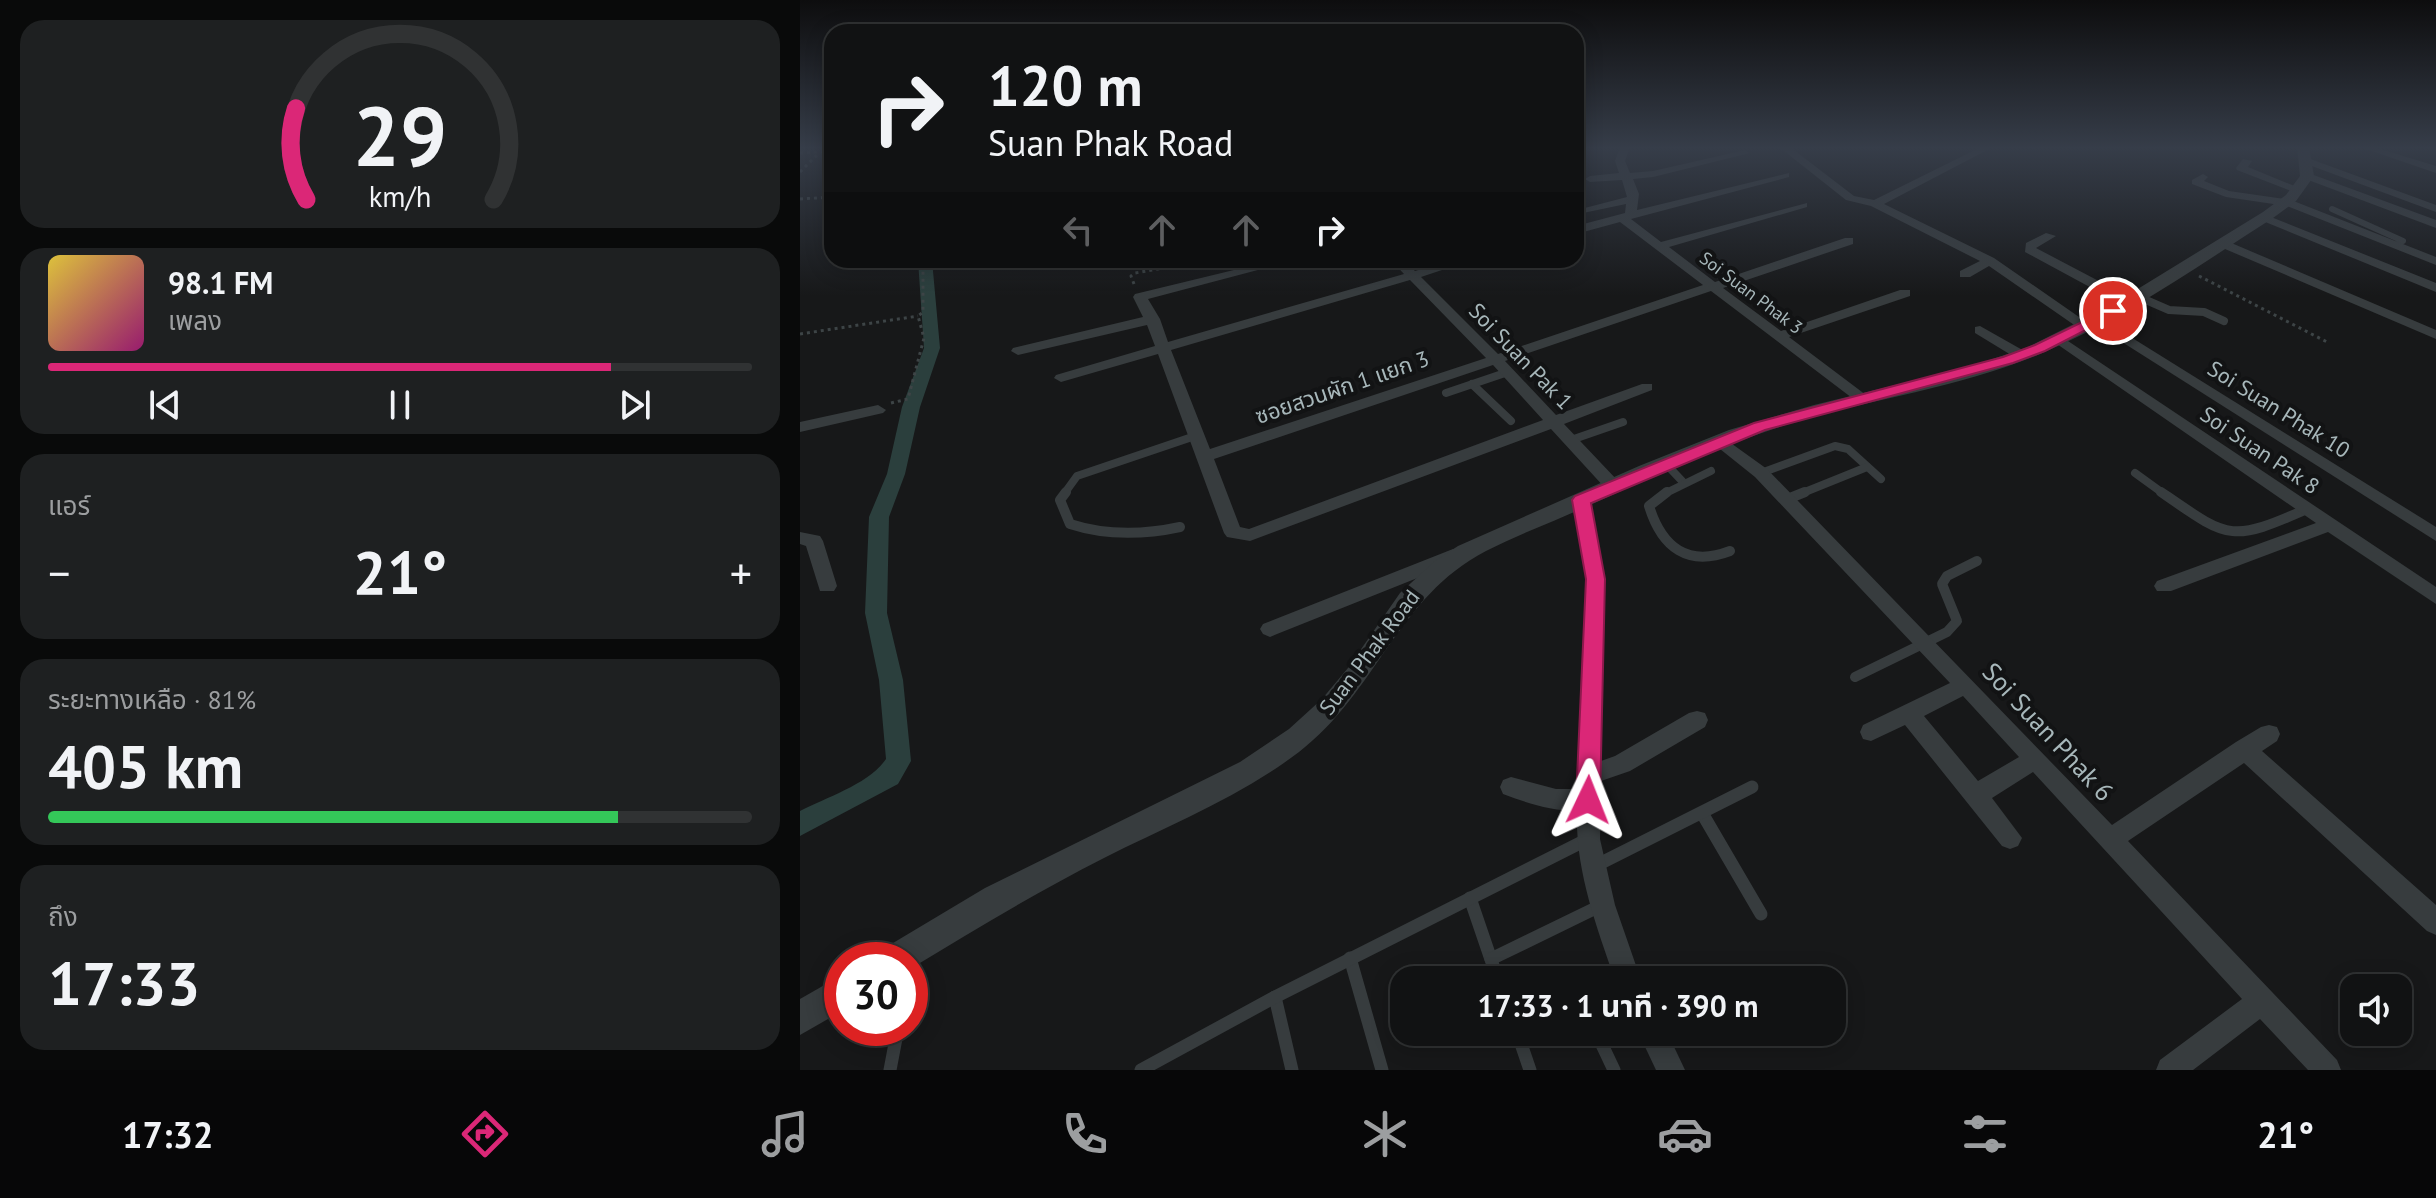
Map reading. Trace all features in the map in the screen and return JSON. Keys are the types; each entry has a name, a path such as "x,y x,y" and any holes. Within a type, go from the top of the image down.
{"street":[{"path":"1584,228 1700,197"},
{"name":"Soi Suan Phak 10","path":"1849,197 1875,204 1990,261 2436,535"},
{"path":"1875,204 1889,197"},
{"name":"Suan Phak Road","path":"925,942 996,899 1250,771 1288,746 1317,722 1342,695 1390,621 1419,584 1465,552 1612,485 1759,427 1861,398 1964,374 2059,339 2133,299 2222,243 2262,217 2281,197"},
{"path":"2323,197 2396,245 2436,261"},
{"path":"2350,197 2436,224"},
{"path":"2378,197 2436,209"},
{"path":"1626,216 1633,199"},
{"path":"1584,210 1633,199"},
{"path":"1659,246 1803,205"},
{"name":"Soi Suan Phak 3","path":"1626,216 1659,246 1861,398"},
{"path":"2262,217 2436,288"},
{"path":"2050,236 2029,249 2133,299"},
{"name":"ซอยสวนผัก 1 แยก 3","path":"1204,457 1849,241"},
{"path":"2222,243 2436,335"},
{"path":"1965,274 1990,261"},
{"path":"1258,268 1140,297 1153,319 1233,533 1242,536 1647,387"},
{"name":"Soi Suan Pak 1","path":"1405,268 1508,372 1612,485"},
{"path":"1061,378 1437,268"},
{"path":"1779,336 1905,293"},
{"path":"1018,351 1153,319"},
{"path":"1980,330 2021,355"},
{"name":"Soi Suan Pak 8","path":"2059,339 2436,597"},
{"path":"800,427 880,407"},
{"name":"Soi Suan Phak 6","path":"1721,441 1761,473 1927,644 2327,1070"},
{"path":"1581,500 1595,579 1588,839 1602,905 1623,966"},
{"path":"2164,586 2330,525"},
{"path":"800,538 814,541 827,586"},
{"path":"1270,629 1465,552"},
{"path":"1871,732 1965,685"},
{"path":"1909,714 2010,838"},
{"path":"1589,775 1622,764 1697,720"},
{"path":"2111,839 2269,734"},
{"path":"2244,749 2436,922"},
{"path":"1977,794 2034,760"},
{"path":"1511,787 1556,800 1588,800"},
{"path":"2170,1070 2263,1000"},
{"path":"800,1018 824,1003"},
{"path":"1659,1046 1671,1070"}],"lane":[{"path":"2332,209 2403,241 2396,245"},
{"path":"2133,299 2171,310 2202,309 2224,321"},
{"path":"1446,393 1508,372"},
{"path":"1472,384 1511,421"},
{"path":"1571,440 1623,422"},
{"path":"1180,527 1135,533 1090,532 1070,524 1060,500 1071,481 1083,473 1198,435"},
{"path":"1761,473 1835,446 1848,449 1881,479"},
{"path":"1666,464 1683,482"},
{"path":"1785,500 1867,467"},
{"path":"1711,471 1683,482 1649,506 1651,515 1683,555 1697,559 1730,551"},
{"path":"2135,473 2211,527 2226,533 2249,532 2307,509"},
{"path":"1855,677 1947,632 1957,621 1956,611 1945,595 1942,584 1947,576 1977,561"},
{"path":"1594,867 1752,787"},
{"path":"1702,813 1761,914"},
{"path":"1141,1070 1350,958 1588,839"},
{"path":"1470,898 1493,966"},
{"path":"1491,959 1602,905"},
{"path":"1350,958 1382,1070"},
{"path":"1275,997 1292,1070"},
{"path":"890,1070 895,1046"},
{"path":"1522,1046 1530,1070"},
{"path":"1603,1046 1614,1070"}],"path":[{"path":"800,199 824,198"},
{"path":"800,334 918,316 923,312 923,268"},
{"path":"1140,297 1131,276 1165,268"},
{"path":"2182,268 2329,343"},
{"path":"880,407 908,399 924,338 918,316"}],"waterway":[{"path":"800,824 889,776 899,761 891,680 876,613 879,517 896,474 911,407 932,348 926,268"}],"route":[{"path":"1588,800 1595,579 1591,540 1581,500 1759,427 2008,360 2040,348 2113,311"}]}
